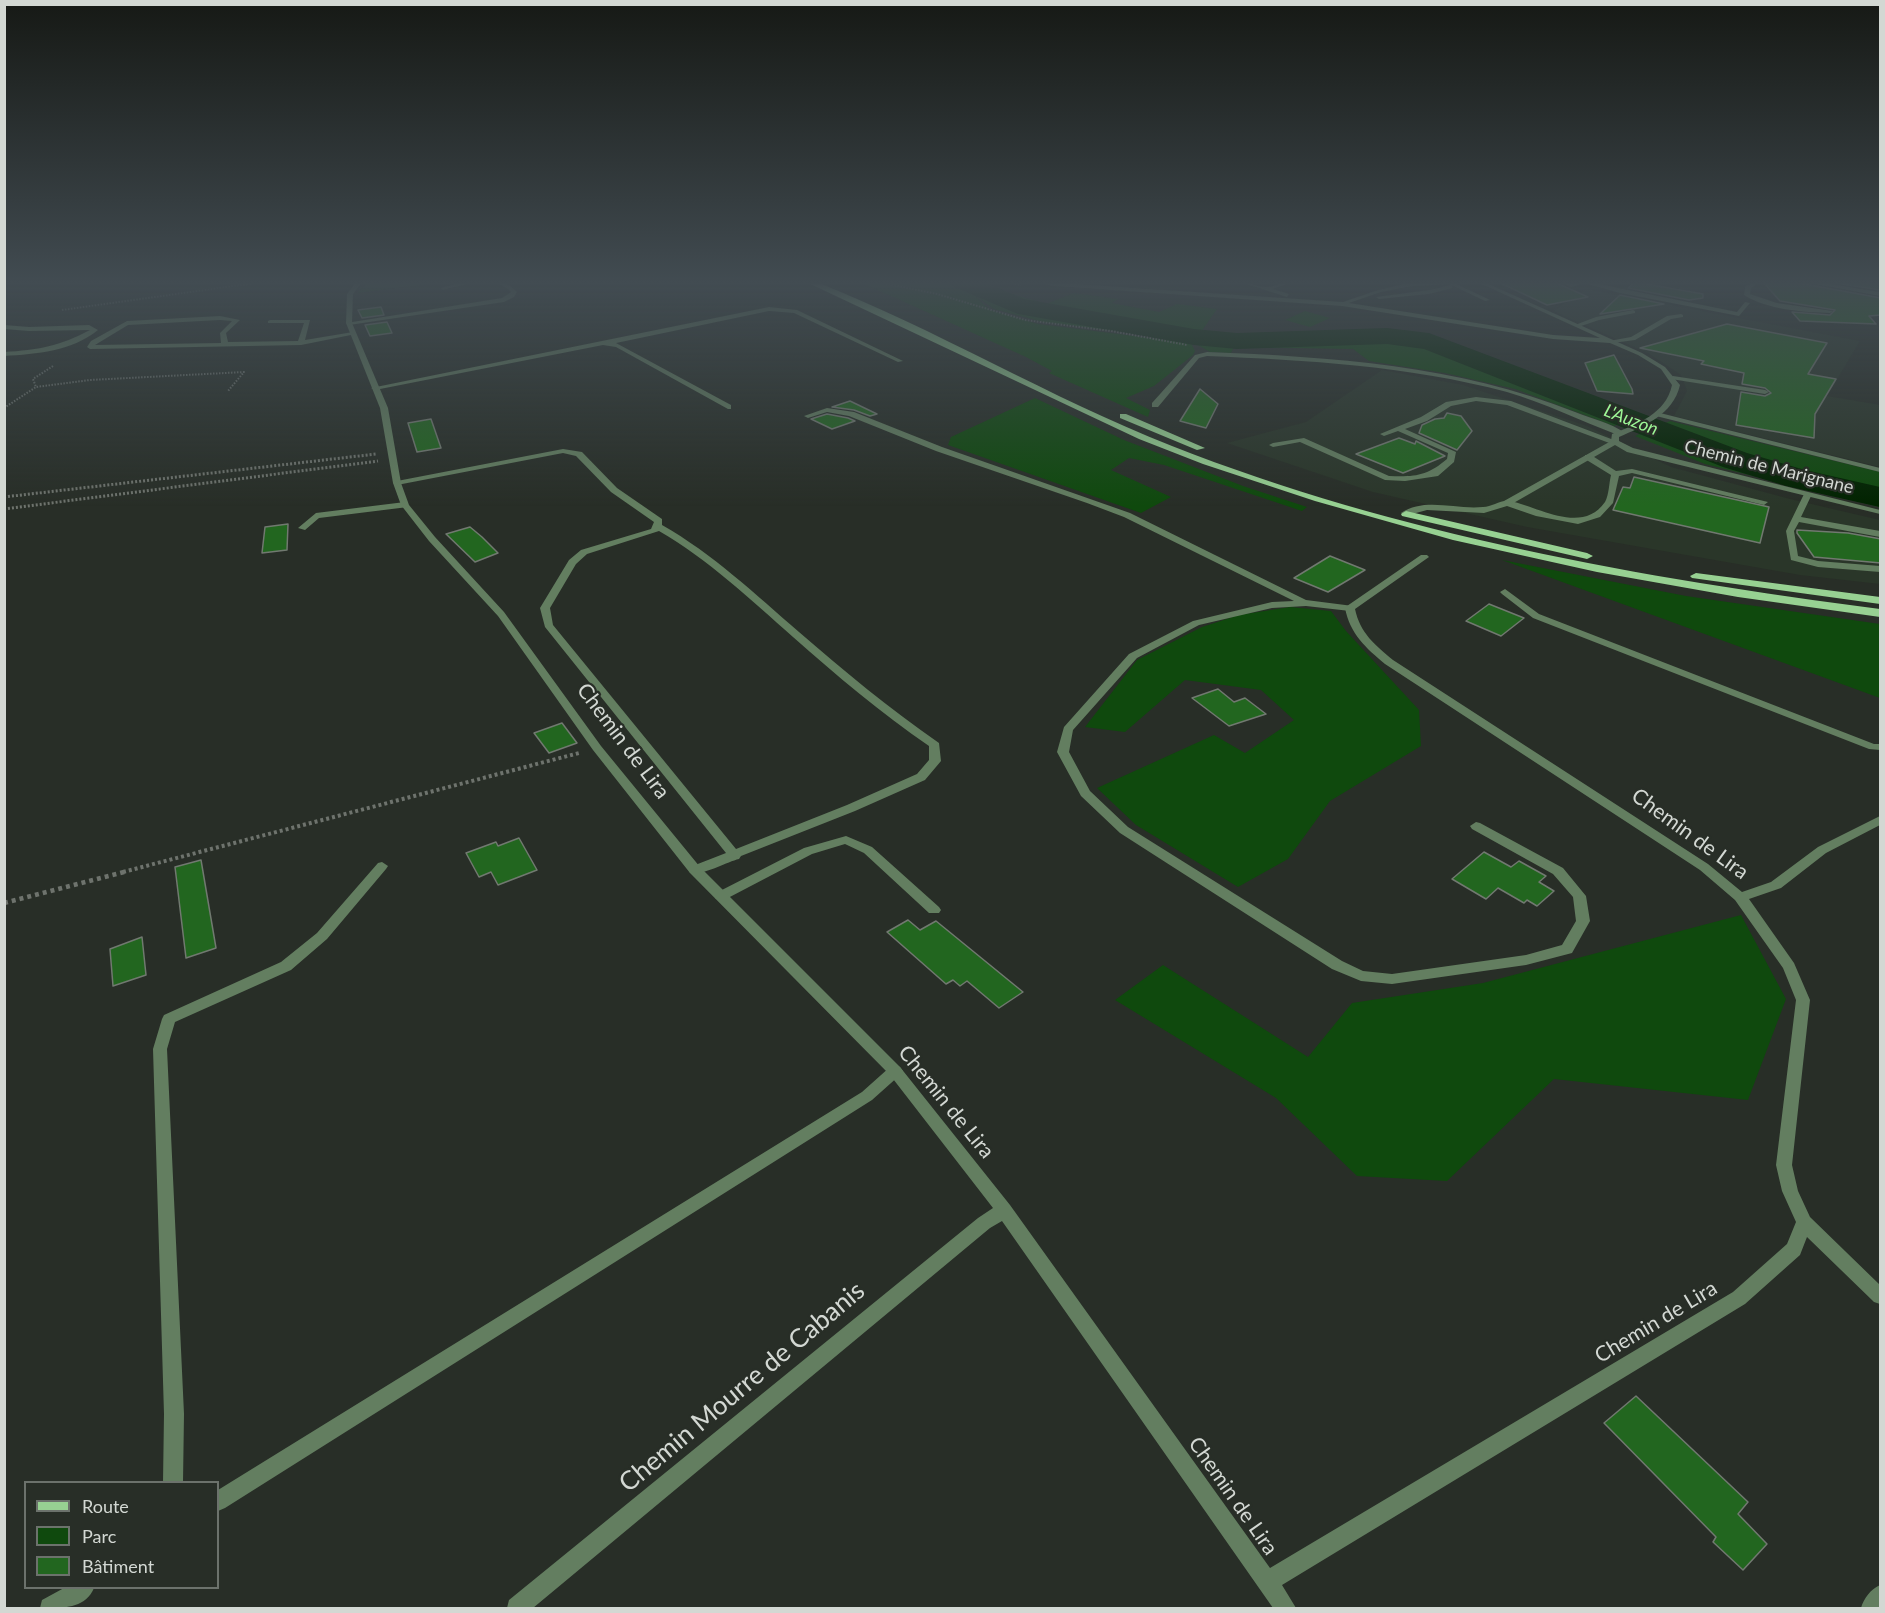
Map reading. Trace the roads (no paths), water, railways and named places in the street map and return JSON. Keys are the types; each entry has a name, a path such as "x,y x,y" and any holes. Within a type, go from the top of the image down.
{"main road":[{"path":"970,356 1169,448 1276,485 1462,539 1565,562 1798,603 1881,613"},
{"path":"993,356 1062,388"},
{"path":"1117,413 1217,455 1346,497 1405,513 1568,552 1671,572 1881,601"}],"street":[{"name":"Chemin de Lira","path":"362,356 384,408 397,483 405,505 432,539 501,615 597,748 695,870 895,1071 1004,1210 1267,1582 1739,1298 1794,1248 1804,1222 1790,1191 1784,1165 1803,1000 1790,968 1740,897 1678,849 1389,662 1369,644 1352,623 1350,608"},
{"path":"375,388 536,356"},
{"path":"638,356 728,407"},
{"path":"890,356 900,361"},
{"path":"1155,405 1197,356"},
{"path":"1247,356 1365,363 1441,376 1512,392 1621,433"},
{"path":"1643,356 1673,378 1765,392"},
{"path":"1405,513 1427,507 1484,510 1507,503 1615,442 1615,436 1656,416 1676,393 1673,378"},
{"name":"Chemin de Marignane","path":"1384,434 1424,419 1449,404 1476,399 1508,403 1615,442 1630,450 1881,512"},
{"path":"808,416 827,410 851,414 981,464 1090,501 1126,515 1306,603"},
{"path":"1656,416 1881,470"},
{"path":"1273,446 1301,440 1388,478 1405,480 1435,474 1450,460 1452,452 1399,429"},
{"path":"397,483 563,451 579,454 614,490 659,522 656,531 585,552 572,562 545,608 548,625 735,856"},
{"path":"1588,457 1615,474 1632,471 1764,502"},
{"path":"1507,503 1539,514 1578,521 1597,515 1610,501 1615,474"},
{"path":"1808,494 1791,531 1794,558 1818,564 1881,569"},
{"path":"302,528 316,516 405,505"},
{"path":"1796,519 1881,534"},
{"path":"657,526 683,540 745,588 859,690 894,718 935,745 935,761 921,777 735,856 695,870"},
{"path":"1424,557 1350,608 1306,603 1272,605 1196,623 1133,656 1068,729 1063,752 1085,793 1124,830 1337,965 1361,976 1392,979 1526,960 1567,949 1583,921 1579,896 1558,871 1476,826"},
{"path":"1505,592 1536,616 1873,747 1881,747"},
{"path":"1740,897 1776,885 1822,850 1881,820"},
{"path":"721,896 808,851 846,840 868,850 934,910"},
{"path":"173,1481 174,1414 160,1049 169,1018 286,966 322,936 382,866"},
{"path":"219,1500 867,1096 895,1071"},
{"name":"Chemin Mourre de Cabanis","path":"517,1608 984,1222 1004,1210"},
{"path":"1804,1222 1846,1265 1881,1296"},
{"path":"1267,1582 1285,1608"},
{"path":"50,1608 80,1589"},
{"path":"1871,1608 1881,1596"}],"waterway":[{"name":"L'Auzon","path":"1468,356 1735,460 1798,479 1880,497"}]}
